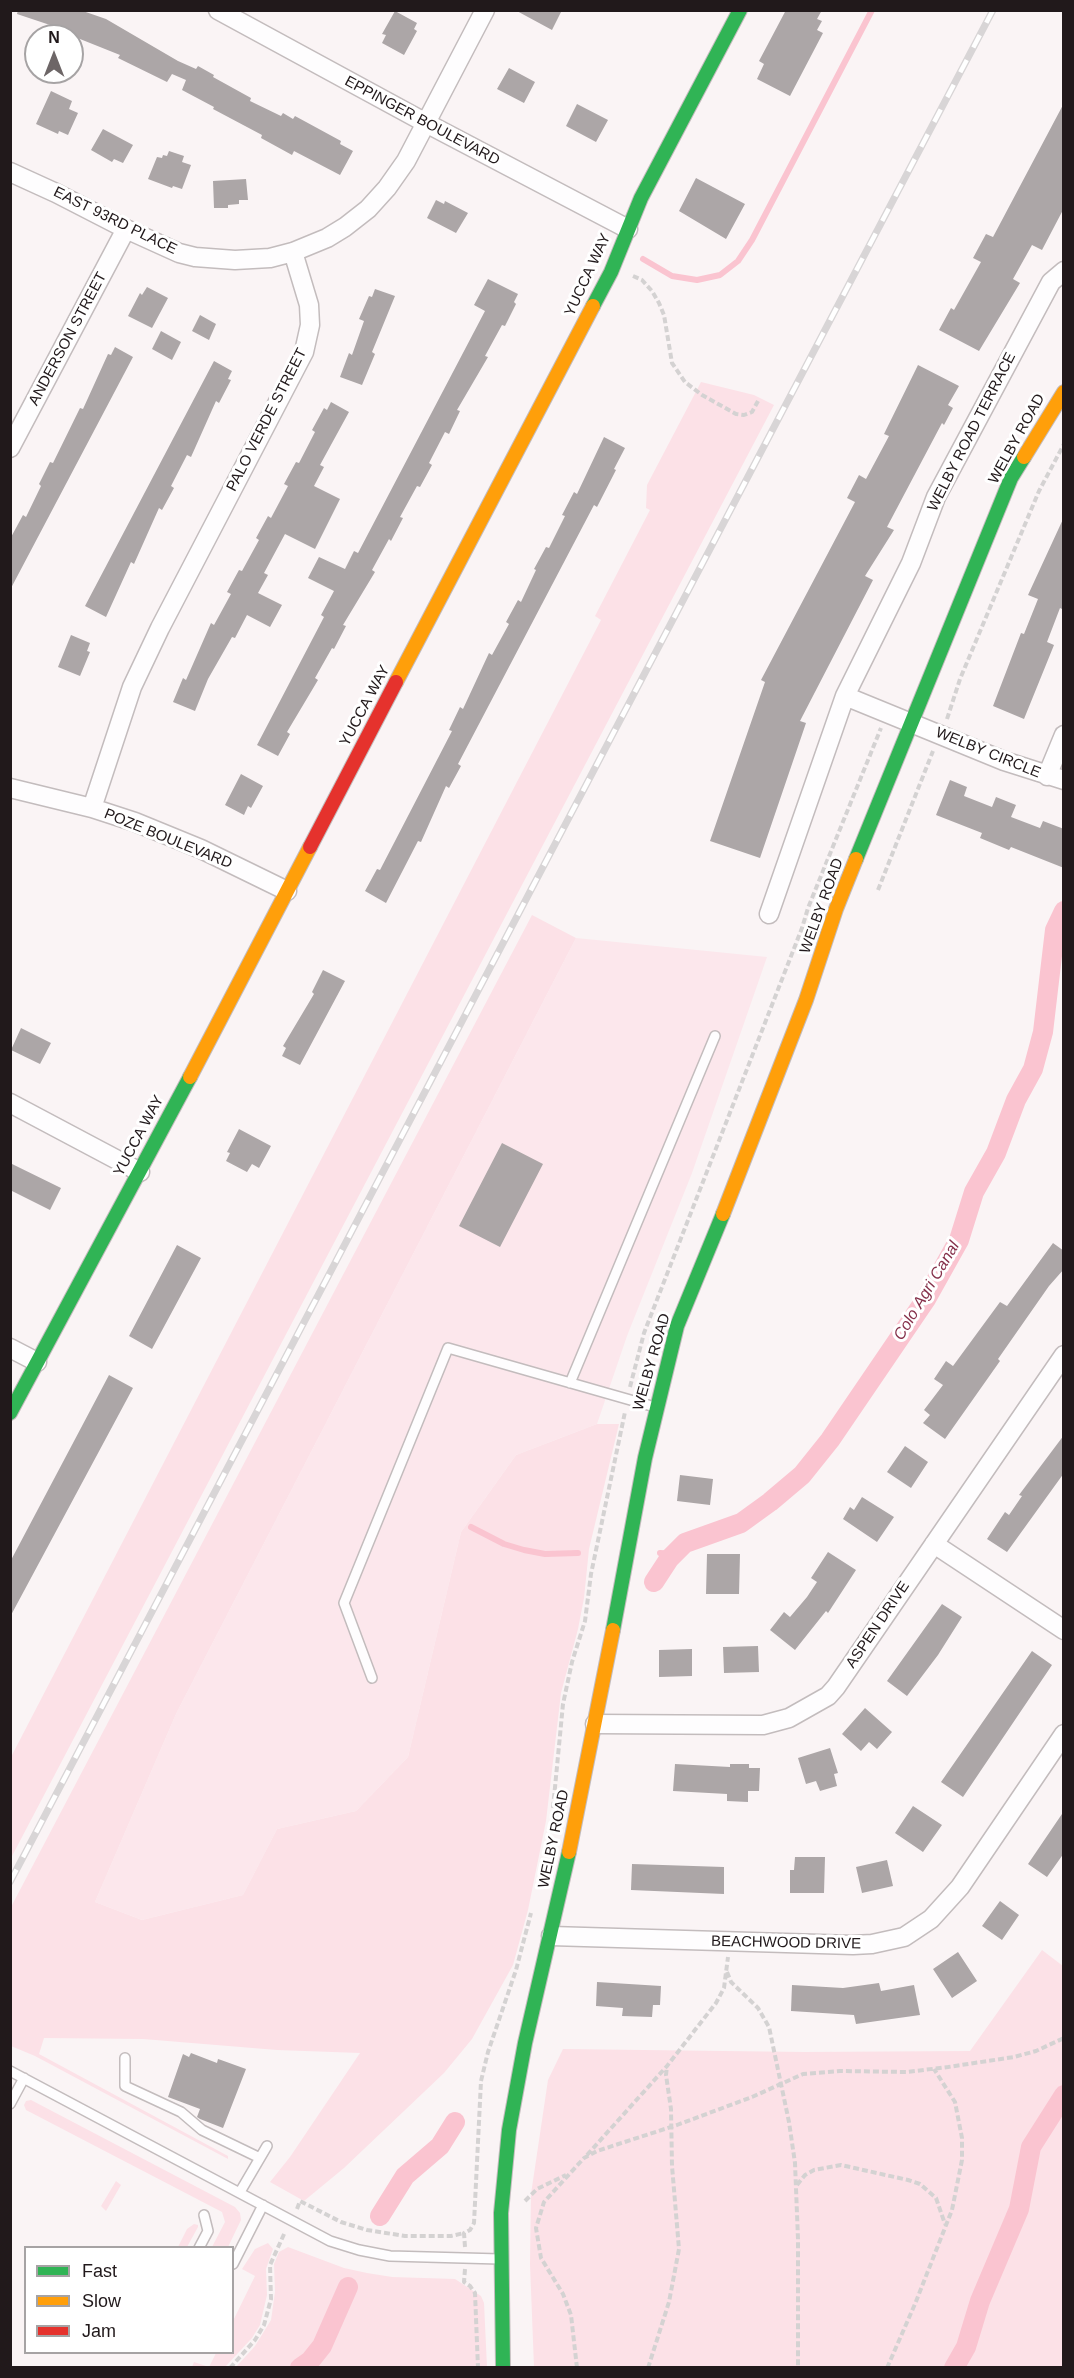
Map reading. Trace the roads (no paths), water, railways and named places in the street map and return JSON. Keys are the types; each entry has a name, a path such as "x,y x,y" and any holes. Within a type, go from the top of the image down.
{"street":[{"path":"293,252 327,238 345,227 368,209 387,188 406,161 486,10"},
{"name":"YUCCA WAY","path":"10,1413 140,1172 614,266 641,198 740,10"},
{"name":"EPPINGER BOULEVARD","path":"231,13 426,123 628,229"},
{"name":"EAST 93RD PLACE","path":"10,172 163,246 195,257 235,260 270,258 293,252"},
{"name":"ANDERSON STREET","path":"10,448 126,229"},
{"name":"PALO VERDE STREET","path":"92,808 132,687 160,628 304,352 310,326 309,305 293,252"},
{"name":"WELBY ROAD TERRACE","path":"769,914 845,696 911,563 936,497 1051,282 1064,271"},
{"name":"WELBY ROAD","path":"503,2367 501,2204 509,2130 525,2043 551,1936 595,1724 655,1407 677,1326 700,1274 806,1000 836,909 1011,478 1039,429 1064,392"},
{"path":"845,696 912,723"},
{"name":"WELBY CIRCLE","path":"912,723 1004,761 1055,778"},
{"path":"1055,778 1064,735"},
{"name":"POZE BOULEVARD","path":"10,788 92,808 135,822 201,849 287,891"},
{"path":"10,1103 140,1172"},
{"path":"10,1348 37,1362"},
{"name":"ASPEN DRIVE","path":"595,1724 763,1725 789,1718 814,1705 836,1687 1064,1355"},
{"path":"934,1544 1064,1630"},
{"name":"BEACHWOOD DRIVE","path":"551,1936 873,1944 904,1936 917,1929 946,1904 960,1887 1064,1734"}],"lane":[{"path":"570,1383 715,1036"},
{"path":"372,1678 344,1603 448,1348 655,1407"},
{"path":"125,2058 125,2086 181,2112 202,2130 260,2158"},
{"path":"10,2071 330,2241 390,2256 423,2259 500,2259"},
{"path":"10,2104 24,2078"},
{"path":"240,2192 267,2146"},
{"path":"234,2262 263,2205"},
{"path":"200,2246 208,2230 204,2215"}],"waterway":[{"path":"643,259 672,276 697,280 720,275 738,261 752,240 872,10"},
{"name":"Colo Agri Canal","path":"654,1582 669,1559 685,1543 741,1523 802,1475 830,1440 926,1299 959,1240 974,1192 996,1153 1016,1100 1033,1069 1043,1032 1055,930 1064,911"},
{"path":"471,1527 504,1544 524,1550 545,1554 578,1553"},
{"path":"660,1553 675,1554"},
{"path":"954,2368 966,2347 980,2301 1019,2209 1031,2147 1064,2095"},
{"name":"Colo Agri Canal","path":"380,2216 405,2176 440,2146 455,2122"},
{"name":"Colo Agri Canal","path":"300,2368 310,2361 322,2346 348,2287"}],"railway":[{"path":"10,1882 993,10"}]}
